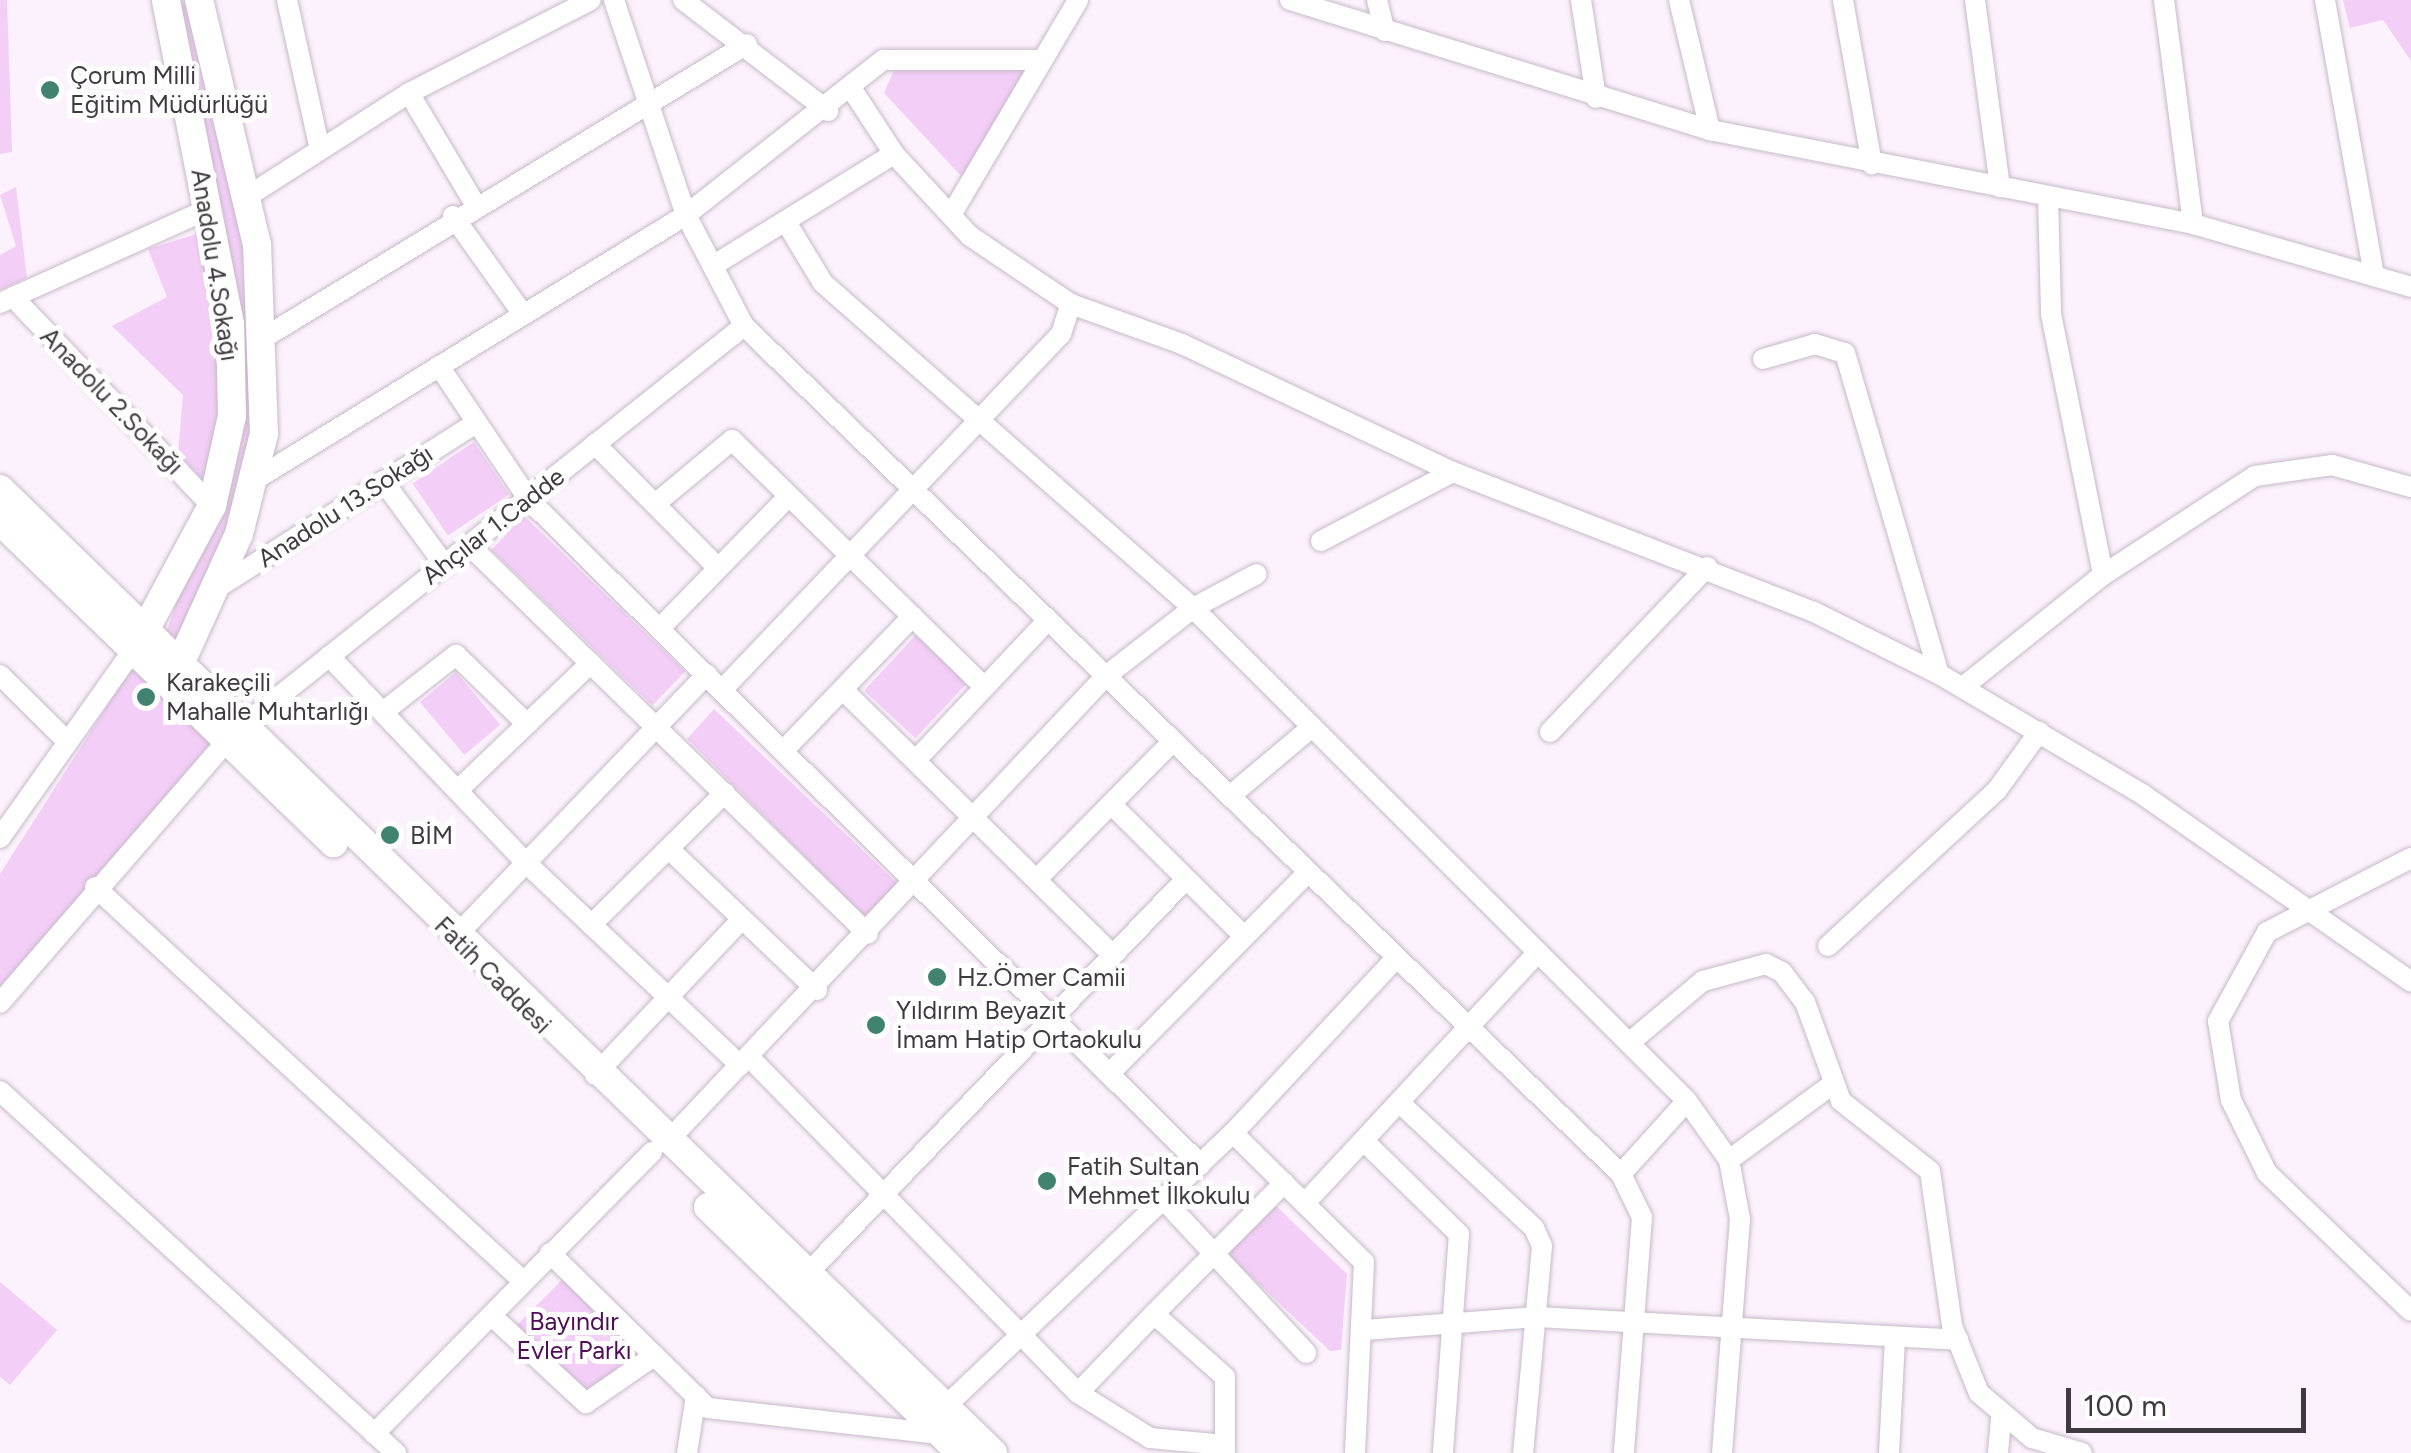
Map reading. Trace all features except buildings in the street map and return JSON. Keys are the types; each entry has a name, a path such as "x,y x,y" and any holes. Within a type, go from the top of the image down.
{"main road":[{"name":"Anadolu 4.Sokağı","path":"139,642 212,506 233,371 208,209 166,0"},
{"name":"Anadolu 4.Sokağı","path":"180,664 217,588 256,478 265,337 245,198 199,0"},
{"name":"Fatih Caddesi","path":"0,489 139,642 180,664 235,734 455,937 594,1074 658,1147 807,1274 949,1431"},
{"name":"Fatih Caddesi","path":"0,521 139,642 235,734 949,1431 993,1453"}],"street":[{"path":"287,0 319,146"},
{"path":"245,198 319,146 409,93 590,0"},
{"path":"614,0 686,215 744,326 1395,959 1622,1174 1642,1217 1624,1453"},
{"path":"682,0 748,44 828,111"},
{"path":"951,215 1078,0"},
{"path":"1290,0 1596,98 1710,130 2193,224 2411,287"},
{"path":"1377,0 1385,31"},
{"path":"1580,0 1596,98"},
{"path":"1679,0 1710,130"},
{"path":"1843,0 1872,164"},
{"path":"1975,0 2000,187"},
{"path":"2164,0 2193,224"},
{"path":"2325,0 2374,276"},
{"path":"265,337 452,216 650,107 748,44"},
{"path":"256,478 686,215 853,92 882,60 1040,60"},
{"path":"853,92 894,154 951,215 1071,304 1182,344 1454,472 1707,568 1939,674 2039,732 2411,982"},
{"path":"409,93 474,204"},
{"path":"714,265 894,154"},
{"path":"2048,196 2051,314 2103,575"},
{"path":"6,300 208,209"},
{"path":"452,216 523,314"},
{"path":"786,222 823,283 978,424 1193,608 1687,1101 1729,1160 1740,1219 1722,1453"},
{"name":"Anadolu 2.Sokağı","path":"6,300 212,506"},
{"path":"722,690 1061,334 1071,304"},
{"name":"Ahçılar 1.Cadde","path":"0,1003 95,887 235,734 744,326"},
{"path":"1762,359 1815,344 1845,353 1939,674"},
{"path":"439,366 474,424 529,500 662,626 783,752 1201,1165"},
{"name":"Anadolu 13.Sokağı","path":"217,588 474,424"},
{"path":"655,504 732,440 984,687"},
{"path":"595,444 716,566"},
{"path":"1964,687 2103,575 2256,476 2332,465 2411,487"},
{"path":"1321,541 1454,472"},
{"path":"383,481 444,564"},
{"path":"662,626 716,566 788,497"},
{"path":"469,545 868,934"},
{"path":"1550,732 1707,568"},
{"path":"374,1434 817,990 1106,676 1193,608 1257,574"},
{"path":"783,752 913,616"},
{"path":"916,760 1048,620"},
{"path":"0,838 139,642"},
{"path":"329,656 524,860 667,998 744,1061 886,1191 1078,1393 1150,1438 1225,1449 1225,1377 1154,1314"},
{"path":"384,712 456,656 526,724"},
{"path":"459,789 591,662"},
{"path":"455,937 524,860 707,674"},
{"path":"0,676 66,740"},
{"path":"843,690 1112,954"},
{"path":"1230,796 1312,727"},
{"path":"1828,946 1997,790 2039,732"},
{"path":"1038,878 1173,741"},
{"path":"591,925 725,794"},
{"path":"1112,805 1244,936"},
{"path":"670,850 817,990"},
{"path":"2411,858 2305,908 2267,932 2224,996 2218,1020 2231,1100 2267,1173 2411,1311"},
{"path":"1110,1073 1308,872"},
{"path":"807,1274 1186,879"},
{"path":"95,887 523,1281"},
{"path":"594,1074 742,918"},
{"path":"1305,1204 1472,1032 1538,952"},
{"path":"550,1254 708,1408 949,1431 1020,1334 1234,1133 1395,959"},
{"path":"1629,1043 1703,981 1766,964 1797,988 1830,1086 1930,1171 1958,1340 1979,1393 2002,1417 2032,1438 2082,1453"},
{"path":"1729,1160 1830,1086"},
{"path":"0,1091 396,1453"},
{"path":"1622,1174 1687,1101"},
{"path":"1400,1104 1534,1228 1542,1246 1523,1453"},
{"path":"1234,1133 1364,1262 1364,1330 1355,1453"},
{"path":"1364,1141 1460,1234 1443,1453"},
{"path":"1078,1393 1284,1183"},
{"path":"1164,1200 1306,1353"},
{"path":"492,1317 586,1403 654,1356"},
{"path":"1364,1330 1452,1330 1537,1317 1895,1340 1958,1340"},
{"path":"1889,1453 1895,1340"},
{"path":"687,1453 696,1396"},
{"path":"1998,1453 2002,1417"}],"green space":[{"path":"0,0 7,0 12,152 0,154"},
{"path":"192,0 249,242 254,463 180,645 166,633 236,431 177,7"},
{"path":"2343,0 2411,0 2411,61 2383,20 2350,28"},
{"path":"895,68 1026,69 964,179 884,93"},
{"path":"16,187 27,278 0,290 0,255 16,246 0,195"},
{"path":"203,232 223,398 208,485 178,454 183,395 112,326 167,297 148,249"},
{"path":"474,442 509,494 448,536 413,483"},
{"path":"524,516 685,672 652,705 491,550"},
{"path":"916,635 967,683 915,738 864,691"},
{"path":"135,662 214,739 0,991 0,874"},
{"path":"456,672 500,725 464,755 420,702"},
{"path":"714,709 898,884 867,919 687,739"},
{"path":"1276,1206 1347,1274 1341,1350 1330,1351 1232,1259 1230,1250"},
{"name":"Bayındır Evler Parkı","path":"563,1279 634,1350 588,1396 517,1325"},
{"path":"0,1282 57,1330 10,1385 0,1377"}],"place":[{"name":"Çorum Milli Eğitim Müdürlüğü","path":"50,90"},
{"name":"Karakeçili Mahalle Muhtarlığı","path":"146,697"},
{"name":"BİM","path":"390,835"},
{"name":"Hz.Ömer Camii","path":"937,977"},
{"name":"Yıldırım Beyazıt İmam Hatip Ortaokulu","path":"876,1025"},
{"name":"Fatih Sultan Mehmet İlkokulu","path":"1047,1181"}]}
